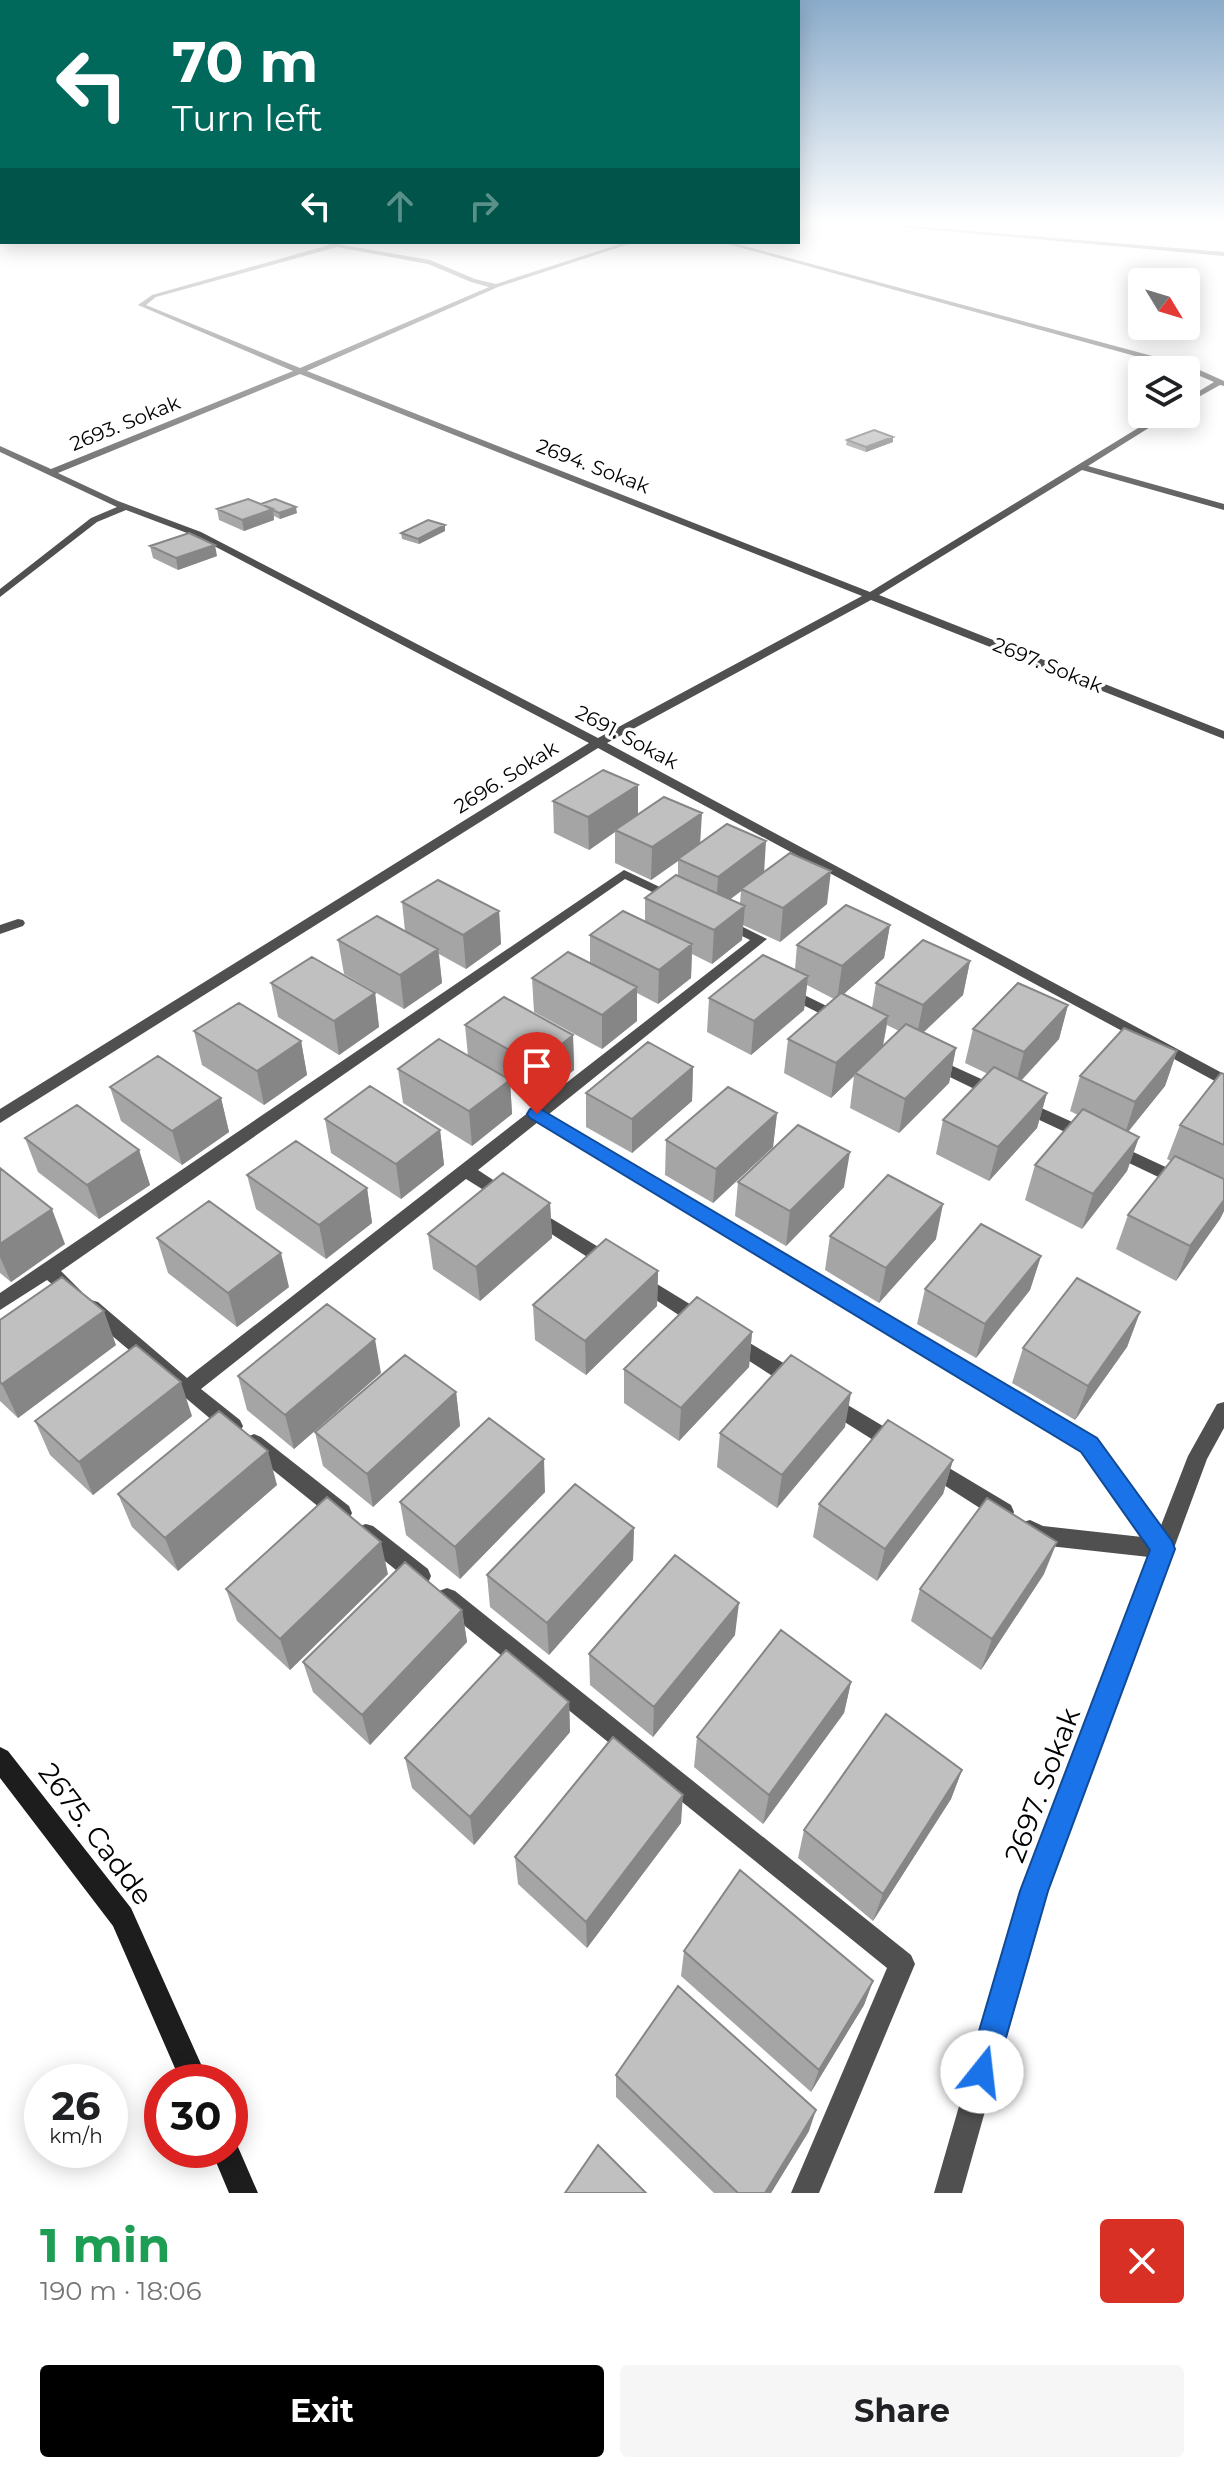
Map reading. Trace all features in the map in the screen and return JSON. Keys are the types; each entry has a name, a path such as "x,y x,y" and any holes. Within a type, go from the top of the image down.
{"street":[{"name":"2694. Sokak","path":"192,326 872,595"},
{"name":"2693. Sokak","path":"52,472 403,326"},
{"path":"1033,326 1190,369 1221,383"},
{"path":"1200,394 1221,383"},
{"name":"2696. Sokak","path":"0,1117 598,743 872,595 1144,428"},
{"name":"2691. Sokak","path":"0,449 125,507 198,534 598,743 1224,1081"},
{"path":"1080,467 1224,507"},
{"path":"0,594 94,520 125,507"},
{"name":"2697. Sokak","path":"872,595 1224,735"},
{"path":"0,1303 624,874 760,939 734,967 537,1114 187,1389"},
{"path":"0,930 18,923"},
{"path":"770,984 855,1025"},
{"path":"912,1052 1196,1188"},
{"path":"537,1114 1089,1445 1163,1549"},
{"path":"465,1170 1040,1535 1163,1549"},
{"path":"48,1270 187,1389 902,1964 805,2193"},
{"name":"2697. Sokak","path":"948,2193 1034,1891 1198,1456 1224,1410"},
{"name":"2675. Cadde","path":"0,1759 122,1917 187,2064"},
{"path":"233,2168 244,2193"}],"building":[{"path":"874,430 893,437 866,447 847,440"},
{"path":"248,499 273,509 242,520 217,509"},
{"path":"275,499 296,507 279,513 261,504"},
{"path":"428,520 445,525 418,539 401,533"},
{"path":"189,533 215,545 176,558 150,546"},
{"path":"603,770 638,785 588,817 553,801"},
{"path":"664,797 702,813 652,847 615,830"},
{"path":"727,824 766,841 718,877 678,859"},
{"path":"790,853 831,871 783,908 741,889"},
{"path":"676,875 745,906 714,930 645,898"},
{"path":"438,880 499,911 463,935 402,902"},
{"path":"846,905 890,925 842,966 797,945"},
{"path":"623,911 692,944 659,970 590,935"},
{"path":"377,916 438,949 400,975 338,940"},
{"path":"923,940 970,961 923,1005 876,983"},
{"path":"568,952 637,987 602,1015 532,978"},
{"path":"763,955 808,976 754,1021 709,998"},
{"path":"312,957 375,993 334,1021 271,983"},
{"path":"1018,983 1068,1005 1024,1052 973,1029"},
{"path":"841,993 888,1016 836,1063 788,1039"},
{"path":"504,997 573,1035 536,1065 465,1025"},
{"path":"239,1003 301,1041 257,1071 194,1031"},
{"path":"906,1024 956,1048 905,1099 855,1073"},
{"path":"1124,1028 1177,1051 1135,1102 1080,1076"},
{"path":"439,1039 510,1080 469,1111 398,1069"},
{"path":"648,1042 693,1067 632,1119 586,1093"},
{"path":"158,1056 221,1098 172,1131 110,1087"},
{"path":"994,1067 1047,1093 998,1147 943,1120"},
{"path":"1221,1073 1224,1074 1224,1145 1180,1125"},
{"path":"370,1086 440,1130 396,1164 325,1119"},
{"path":"728,1087 777,1113 716,1169 666,1140"},
{"path":"77,1105 139,1150 87,1185 25,1138"},
{"path":"1083,1109 1139,1137 1093,1194 1035,1165"},
{"path":"798,1125 850,1152 790,1211 738,1182"},
{"path":"296,1141 367,1188 319,1225 247,1175"},
{"path":"1175,1156 1224,1179 1224,1200 1190,1246 1128,1215"},
{"path":"0,1168 52,1209 0,1244"},
{"path":"503,1173 550,1203 476,1267 428,1234"},
{"path":"888,1175 943,1204 886,1268 830,1236"},
{"path":"209,1201 281,1253 228,1293 157,1238"},
{"path":"981,1224 1041,1256 985,1324 925,1289"},
{"path":"606,1239 658,1271 585,1341 533,1305"},
{"path":"62,1277 104,1311 2,1384 0,1320"},
{"path":"1077,1278 1140,1312 1088,1386 1023,1348"},
{"path":"697,1297 752,1332 681,1408 624,1369"},
{"path":"327,1304 375,1339 285,1415 238,1376"},
{"path":"136,1345 181,1382 79,1462 35,1421"},
{"path":"405,1355 456,1392 367,1474 315,1432"},
{"path":"791,1355 851,1393 782,1475 720,1433"},
{"path":"219,1411 268,1451 165,1538 118,1494"},
{"path":"489,1418 544,1459 455,1547 400,1502"},
{"path":"888,1420 953,1460 885,1549 819,1504"},
{"path":"575,1484 634,1528 547,1623 487,1575"},
{"path":"327,1497 381,1542 280,1639 226,1589"},
{"path":"987,1498 1057,1542 992,1639 920,1589"},
{"path":"675,1555 739,1603 654,1707 589,1654"},
{"path":"405,1562 462,1610 362,1715 303,1662"},
{"path":"781,1630 851,1682 769,1795 697,1737"},
{"path":"506,1650 569,1702 470,1817 405,1758"},
{"path":"886,1714 962,1770 883,1894 804,1830"},
{"path":"613,1737 683,1795 586,1922 515,1857"},
{"path":"740,1870 873,1981 819,2070 684,1951"},
{"path":"678,1986 816,2110 765,2193 738,2193 616,2075"},
{"path":"598,2145 646,2193 565,2193"}],"route":[{"path":"537,1114 1089,1445 1163,1549 1034,1891 982,2072"}]}
